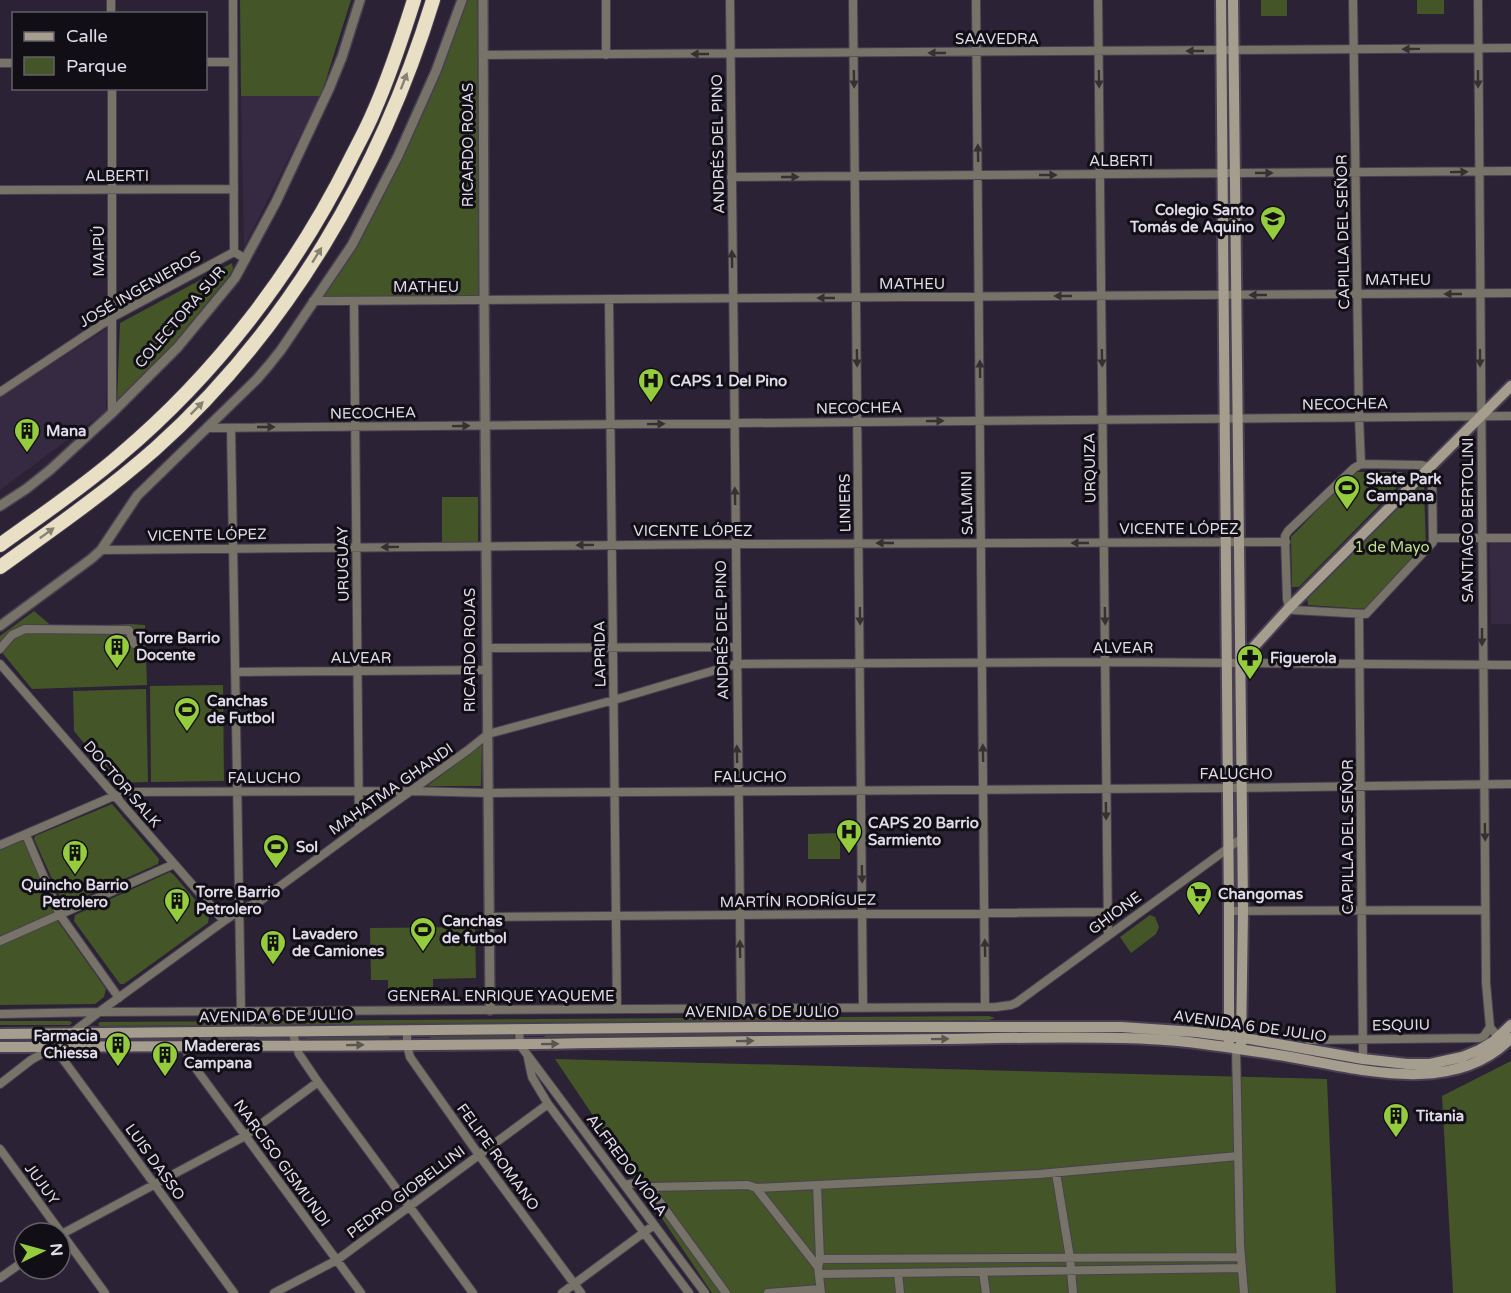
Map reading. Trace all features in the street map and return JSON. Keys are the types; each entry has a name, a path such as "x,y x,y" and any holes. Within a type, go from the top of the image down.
{"highway":[{"path":"0,545 96,474 147,432 198,380 247,324 302,247 346,169 377,104 397,54 414,0"},
{"path":"0,567 112,486 156,448 223,381 253,345 313,262 343,213 396,102 422,36 433,0"}],"main road":[{"path":"1221,0 1229,910 1235,1043"},
{"path":"1233,0 1243,910 1235,1043"},
{"path":"1240,662 1289,608 1511,386"},
{"name":"AVENIDA 6 DE JULIO","path":"0,1047 407,1045 524,1049 748,1041 1078,1038 1235,1043 1407,1064 1430,1064 1462,1057 1479,1050 1511,1025"},
{"name":"AVENIDA 6 DE JULIO","path":"0,1034 1121,1026 1165,1029 1363,1070 1417,1075 1456,1070 1475,1064 1511,1038"}],"street":[{"path":"233,0 234,252 246,259"},
{"name":"COLECTORA SUR","path":"0,506 51,470 112,413 188,335 235,278 304,145 342,57 360,0"},
{"path":"0,626 78,570 101,550 137,496 207,428 281,350 352,245 398,156 436,71 462,0"},
{"name":"RICARDO ROJAS","path":"483,0 489,1010"},
{"path":"606,0 606,55"},
{"name":"ANDRÉS DEL PINO","path":"730,0 741,1008"},
{"name":"LINIERS","path":"853,0 863,1006"},
{"name":"SALMINI","path":"976,0 985,1006"},
{"name":"URQUIZA","path":"1098,0 1108,935"},
{"name":"CAPILLA DEL SEÑOR","path":"1353,0 1361,464"},
{"name":"SANTIAGO BERTOLINI","path":"1478,0 1482,665 1486,983 1490,1027"},
{"name":"SAAVEDRA","path":"483,55 1511,48"},
{"path":"207,62 233,62"},
{"name":"MAIPÚ","path":"112,90 112,413"},
{"name":"ALBERTI","path":"731,177 1511,171"},
{"name":"ALBERTI","path":"0,190 234,189"},
{"name":"JOSÉ INGENIEROS","path":"0,392 113,317 234,252"},
{"name":"MATHEU","path":"314,301 483,297 609,299 1511,293"},
{"name":"LAPRIDA","path":"609,299 617,1009"},
{"name":"URUGUAY","path":"354,301 359,828"},
{"name":"NECOCHEA","path":"207,428 1511,416"},
{"path":"231,428 241,1012"},
{"path":"1361,464 1429,467 1432,474 1434,542 1370,612 1359,614 1289,608 1285,536 1288,531 1361,464"},
{"path":"1433,538 1511,538"},
{"name":"VICENTE LÓPEZ","path":"101,550 859,543 1286,542"},
{"name":"RICARDO ROJAS","path":"485,546 486,670"},
{"name":"CAPILLA DEL SEÑOR","path":"1359,614 1363,1059"},
{"path":"0,649 12,635 25,629 129,630 134,644"},
{"path":"487,648 736,647"},
{"name":"ALVEAR","path":"736,664 1240,662 1511,665"},
{"name":"DOCTOR SALK","path":"0,664 224,921"},
{"name":"MAHATMA GHANDI","path":"0,1084 31,1060 54,1047 224,921 260,901 487,735 736,664"},
{"name":"ALVEAR","path":"235,672 486,670"},
{"name":"FALUCHO","path":"0,845 127,792 412,790 487,793 1511,784"},
{"name":"RICARDO ROJAS","path":"487,793 489,1010"},
{"path":"26,835 60,915 118,998"},
{"name":"GHIONE","path":"1003,1006 1016,1003 1242,838"},
{"path":"0,940 174,864"},
{"path":"1229,910 1485,910"},
{"name":"MARTÍN RODRÍGUEZ","path":"489,917 1107,912"},
{"name":"GENERAL ENRIQUE YAQUEME","path":"0,1014 1003,1006"},
{"path":"1490,1027 1498,1037"},
{"name":"ESQUIU","path":"1309,1040 1480,1038 1490,1027"},
{"name":"ALFREDO VIOLA","path":"519,1029 532,1077 548,1104 689,1293"},
{"name":"FELIPE ROMANO","path":"407,1030 410,1057 581,1293"},
{"path":"292,1031 299,1054 318,1082 473,1293"},
{"path":"1235,1043 1244,1293"},
{"name":"LUIS DASSO","path":"54,1047 234,1293"},
{"name":"NARCISO GISMUNDI","path":"187,1047 189,1058 361,1293"},
{"name":"ALFREDO VIOLA","path":"524,1049 705,1293"},
{"path":"72,1228 245,1136 318,1082"},
{"name":"PEDRO GIOBELLINI","path":"274,1293 337,1260 548,1104"},
{"name":"JUJUY","path":"0,1149 52,1221"},
{"path":"650,1187 748,1185 756,1188 1056,1173 1238,1156"},
{"path":"1056,1173 1070,1258 1073,1293"},
{"path":"625,1185 641,1182 650,1187 726,1293"},
{"path":"768,1293 820,1291 817,1185"},
{"path":"756,1188 819,1267 898,1273 1242,1268"},
{"path":"562,1293 654,1225"},
{"name":"JUJUY","path":"72,1249 105,1293"},
{"path":"819,1267 1070,1258 1241,1257"},
{"path":"983,1272 986,1293"},
{"path":"898,1273 900,1293"}],"shaded area":[{"path":"241,96 320,96 244,247"},
{"path":"108,328 106,411 0,490 0,397"},
{"path":"1490,542 1511,542 1511,624 1491,624"}],"green space":[{"path":"240,0 351,0 320,96 241,96"},
{"path":"468,0 478,0 481,300 313,301 352,245"},
{"path":"1261,0 1287,0 1287,16 1261,16"},
{"path":"1417,0 1444,0 1444,14 1417,14"},
{"path":"232,263 233,269 229,276 175,342 117,400 120,323"},
{"path":"1228,303 1231,305 1232,410 1230,412 1229,411"},
{"name":"1 de Mayo","path":"1354,472 1402,472 1405,479 1299,587 1292,587 1291,537"},
{"name":"1 de Mayo","path":"1421,486 1424,487 1426,546 1365,609 1308,605 1307,598"},
{"path":"442,497 478,497 478,542 442,542"},
{"path":"1230,544 1234,546 1235,651 1233,653 1231,652"},
{"path":"34,611 53,627 145,625 147,685 32,689 0,650 0,636"},
{"path":"1232,672 1235,674 1236,779 1234,781 1233,780"},
{"path":"223,685 224,781 151,782 150,686"},
{"path":"146,689 148,782 117,783 74,731 73,691"},
{"path":"482,745 481,786 427,786"},
{"path":"112,804 159,859 158,864 69,903 62,901 34,839 35,836"},
{"path":"840,833 840,859 808,859 808,834"},
{"path":"24,840 55,913 0,936 0,850"},
{"path":"170,872 209,916 208,923 124,984 120,984 74,921 75,915"},
{"path":"1150,915 1155,917 1159,927 1156,934 1131,953 1120,937"},
{"path":"1236,919 1238,921 1237,1027 1235,1028 1234,921"},
{"path":"57,920 106,989 104,997 95,1004 0,1005 0,944"},
{"path":"475,927 476,978 433,979 433,1002 388,1002 388,980 371,980 370,928"},
{"path":"989,1016 995,1018 989,1020 100,1026 98,1024 100,1022"},
{"path":"0,1021 70,1021 72,1023 70,1025 0,1025"},
{"path":"1016,1030 1164,1032 1222,1041 1164,1035 1016,1034 546,1039 544,1037 546,1034"},
{"path":"388,1035 390,1037 388,1039 308,1040 306,1038 308,1036"},
{"path":"432,1035 512,1035 514,1037 512,1039 432,1039 430,1037"},
{"path":"279,1036 281,1038 279,1040 88,1043 86,1041 88,1039"},
{"path":"555,1059 1327,1079 1336,1293 712,1293"},
{"path":"1511,1061 1511,1293 1453,1293 1442,1096"}],"place":[{"name":"Colegio Santo Tomás de Aquino","path":"1273,242"},
{"name":"CAPS 1 Del Pino","path":"651,404"},
{"name":"Mana","path":"27,454"},
{"name":"Skate Park Campana","path":"1347,511"},
{"name":"Torre Barrio Docente","path":"117,670"},
{"name":"Figuerola","path":"1250,681"},
{"name":"Canchas de Futbol","path":"187,733"},
{"name":"CAPS 20 Barrio Sarmiento","path":"849,855"},
{"name":"Sol","path":"276,870"},
{"name":"Quincho Barrio Petrolero","path":"75,876"},
{"name":"Changomas","path":"1199,917"},
{"name":"Torre Barrio Petrolero","path":"177,924"},
{"name":"Canchas de futbol","path":"423,953"},
{"name":"Lavadero de Camiones","path":"273,966"},
{"name":"Farmacia Chiessa","path":"118,1068"},
{"name":"Madereras Campana","path":"165,1078"},
{"name":"Titania","path":"1396,1139"}]}
